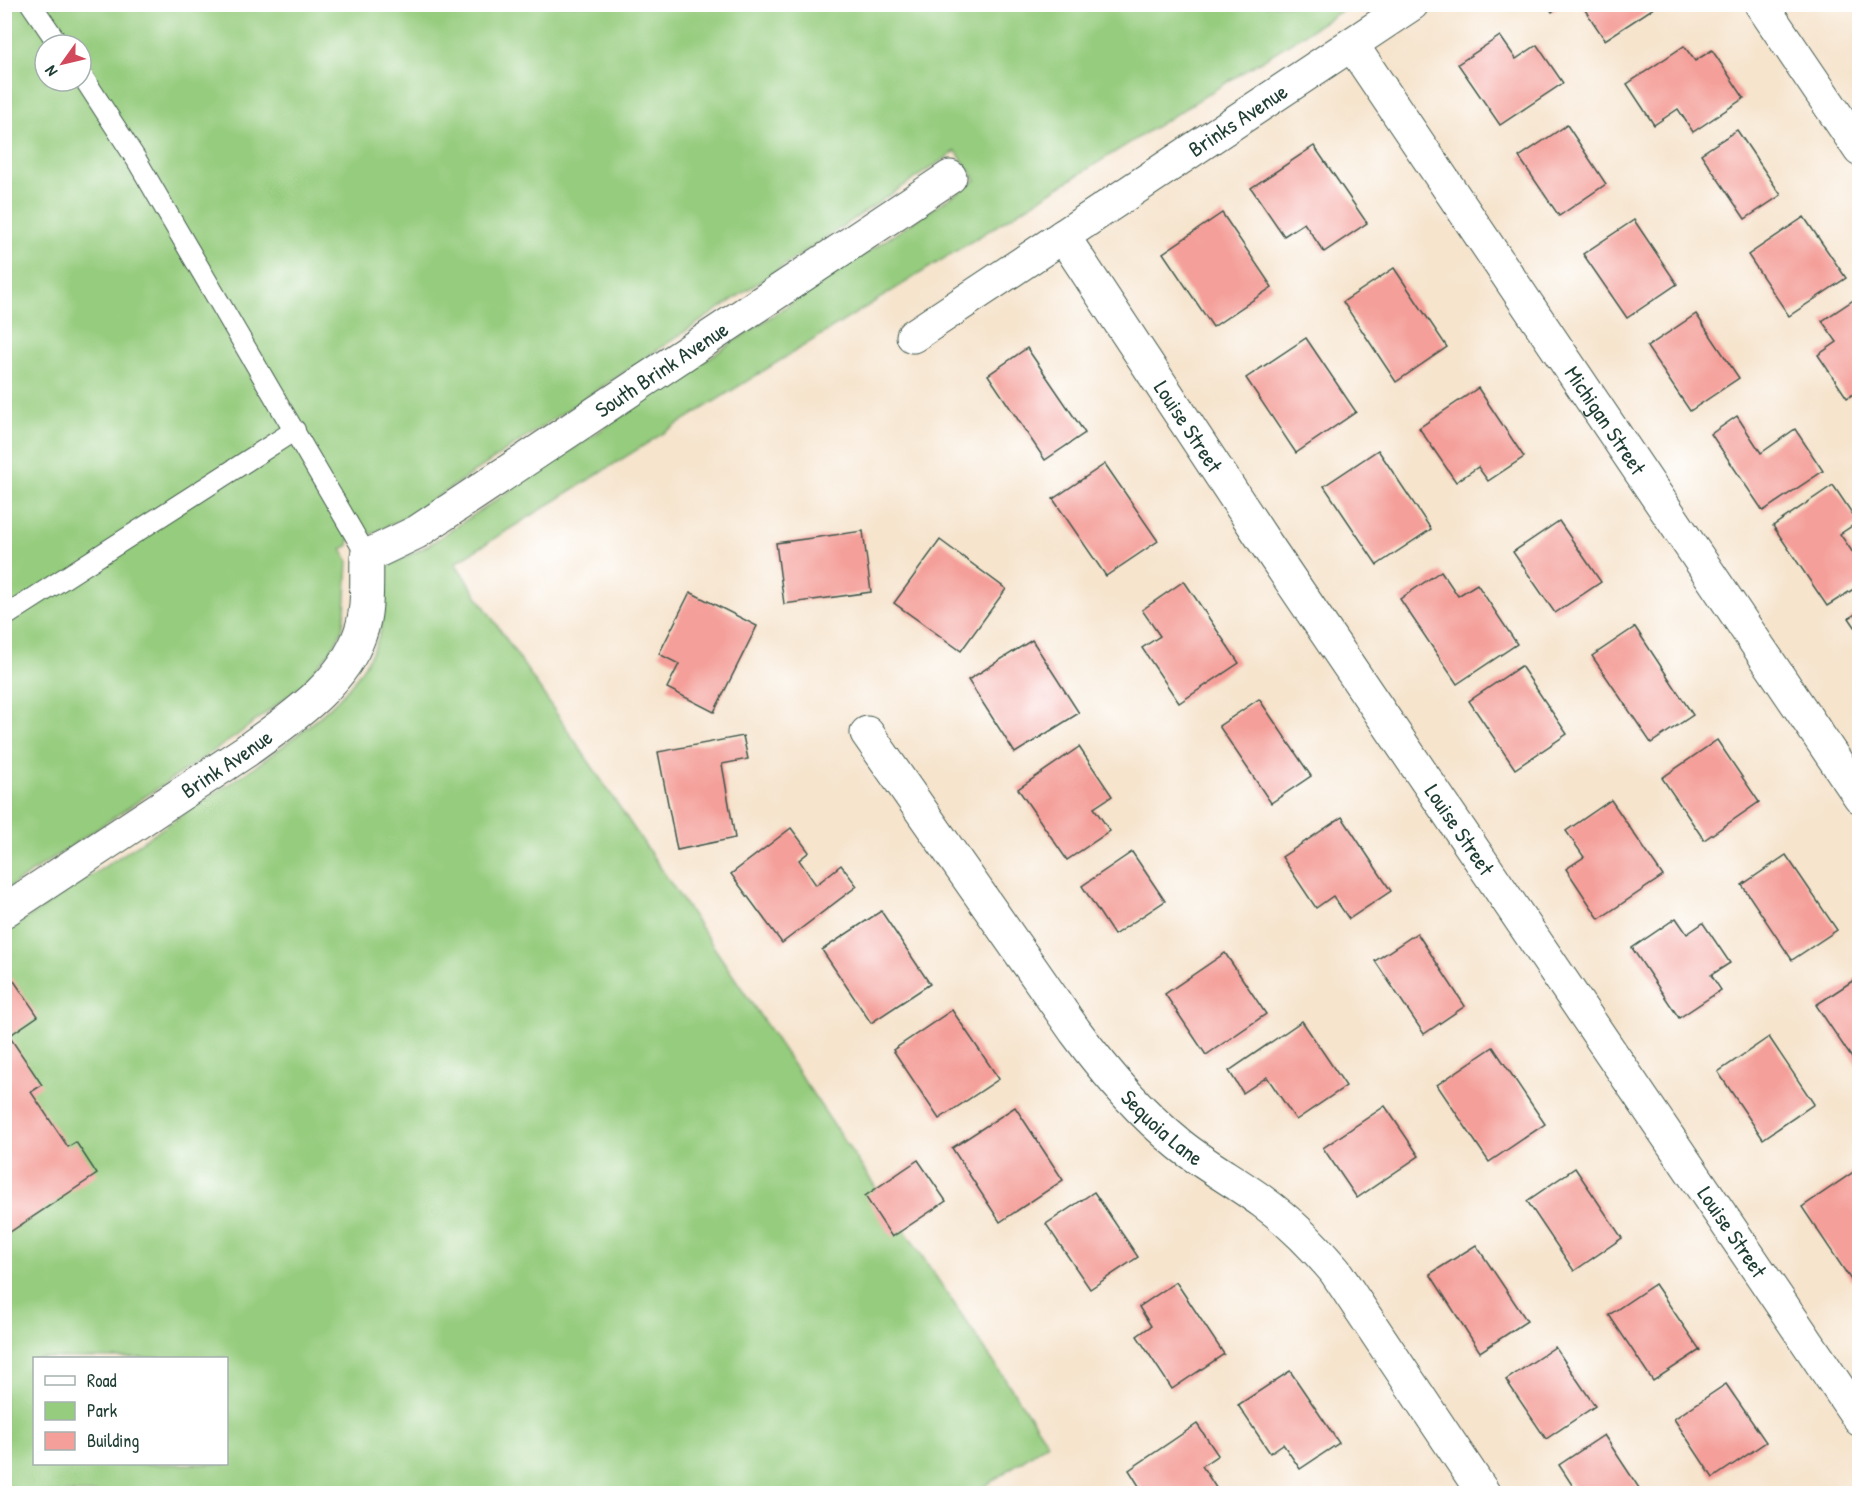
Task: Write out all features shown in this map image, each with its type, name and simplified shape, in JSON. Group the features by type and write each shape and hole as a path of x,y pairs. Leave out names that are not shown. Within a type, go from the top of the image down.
{"street":[{"name":"Brinks Avenue","path":"1063,236 1412,4"},
{"path":"1761,4 1860,150"},
{"name":"Michigan Street","path":"1352,45 1860,797"},
{"name":"South Brink Avenue","path":"367,556 417,532 950,177"},
{"path":"913,336 1063,236"},
{"name":"Louise Street","path":"1063,236 1264,541 1860,1420"},
{"name":"Brink Avenue","path":"4,912 246,751 316,697 350,656 360,634 365,613 367,556"},
{"name":"Sequoia Lane","path":"867,733 1111,1079 1144,1114 1181,1146 1262,1200 1312,1243 1335,1271 1484,1494"}],"lane":[{"path":"31,4 51,33"},
{"path":"93,93 136,159 367,556"},
{"path":"4,617 295,430"}],"green space":[{"path":"5,5 1351,5 455,563 1048,1443 975,1493 4,1493 5,933 256,766 309,726 341,696 367,661 377,641 384,614 386,567 427,546 976,180 956,151 408,516 364,538 349,539 348,546 342,549 348,561 342,630 333,648 303,684 236,736 5,890"}],"building":[{"path":"1547,4 1563,4 1552,12"},
{"path":"1581,4 1660,4 1605,40"},
{"path":"1500,36 1516,59 1537,45 1563,83 1500,125 1458,64"},
{"path":"1684,46 1695,61 1712,50 1744,98 1693,132 1678,109 1654,125 1627,84"},
{"path":"1567,125 1606,184 1559,216 1519,157"},
{"path":"1737,130 1781,195 1745,219 1701,154"},
{"path":"1314,146 1367,223 1324,252 1304,223 1284,236 1251,188"},
{"path":"1222,213 1272,287 1213,327 1163,253"},
{"path":"1804,217 1846,278 1789,316 1748,255"},
{"path":"1634,220 1677,284 1627,318 1583,254"},
{"path":"1394,268 1447,347 1396,382 1343,302"},
{"path":"1855,299 1860,306 1860,390 1847,398 1818,355 1837,342 1822,321"},
{"path":"1696,314 1739,378 1690,411 1647,347"},
{"path":"1306,338 1356,412 1296,453 1246,378"},
{"path":"1027,348 1085,433 1045,460 988,375"},
{"path":"1478,388 1524,457 1488,481 1478,467 1456,482 1419,428"},
{"path":"1737,416 1761,453 1795,429 1823,471 1763,511 1711,434"},
{"path":"1378,450 1431,529 1377,565 1324,486"},
{"path":"1105,464 1158,541 1106,576 1053,499"},
{"path":"1833,485 1858,522 1840,534 1860,563 1860,585 1827,606 1773,526"},
{"path":"1559,521 1601,582 1555,613 1513,552"},
{"path":"863,531 871,592 784,604 776,543"},
{"path":"940,540 1006,589 961,651 894,603"},
{"path":"1441,571 1458,596 1477,584 1517,644 1457,684 1400,599"},
{"path":"1184,581 1239,663 1179,703 1142,648 1160,636 1142,610"},
{"path":"690,592 757,626 714,712 667,688 679,664 659,654"},
{"path":"1860,611 1860,634 1849,618"},
{"path":"1635,627 1693,715 1651,743 1592,656"},
{"path":"1032,640 1079,713 1015,753 968,680"},
{"path":"1521,666 1567,734 1515,769 1469,701"},
{"path":"1259,699 1311,776 1271,803 1219,726"},
{"path":"743,736 748,759 722,764 735,838 677,850 658,752"},
{"path":"1717,740 1759,802 1704,840 1662,778"},
{"path":"1079,747 1112,796 1094,808 1110,831 1067,860 1018,789"},
{"path":"1611,800 1663,876 1599,919 1566,869 1584,857 1566,831"},
{"path":"1342,817 1391,891 1349,919 1333,896 1316,908 1282,857"},
{"path":"791,828 809,852 799,860 816,885 841,865 857,886 782,943 731,874"},
{"path":"1132,852 1165,901 1114,935 1082,886"},
{"path":"1786,855 1837,930 1792,960 1742,885"},
{"path":"881,911 930,984 871,1023 822,950"},
{"path":"1676,918 1687,934 1703,923 1730,963 1711,975 1721,990 1679,1018 1632,948"},
{"path":"1417,933 1465,1006 1424,1034 1375,961"},
{"path":"1225,953 1266,1014 1206,1055 1165,994"},
{"path":"1860,976 1860,1070 1816,1005"},
{"path":"12,978 38,1016 9,1036 42,1085 31,1092 68,1147 76,1142 97,1174 4,1236 4,983"},
{"path":"952,1010 999,1079 939,1119 893,1050"},
{"path":"1302,1021 1346,1086 1296,1120 1267,1077 1243,1093 1229,1071"},
{"path":"1769,1037 1814,1104 1763,1139 1718,1072"},
{"path":"1493,1047 1545,1124 1489,1162 1437,1085"},
{"path":"1385,1106 1419,1156 1357,1198 1323,1148"},
{"path":"1015,1107 1063,1180 1000,1222 952,1148"},
{"path":"918,1160 946,1201 892,1237 865,1196"},
{"path":"1575,1168 1622,1238 1574,1271 1527,1201"},
{"path":"1858,1169 1860,1274 1851,1280 1802,1207"},
{"path":"1094,1192 1138,1257 1090,1289 1046,1224"},
{"path":"1476,1245 1527,1321 1480,1352 1430,1274"},
{"path":"1176,1282 1224,1354 1172,1389 1137,1336 1151,1326 1139,1307"},
{"path":"1655,1284 1700,1350 1653,1381 1609,1315"},
{"path":"1555,1347 1595,1406 1546,1439 1506,1380"},
{"path":"1290,1371 1339,1443 1300,1469 1283,1444 1270,1453 1238,1405"},
{"path":"1726,1384 1766,1442 1713,1478 1674,1419"},
{"path":"1197,1424 1218,1455 1202,1466 1220,1494 1144,1494 1129,1470"},
{"path":"1604,1435 1643,1494 1578,1494 1559,1465"}]}
